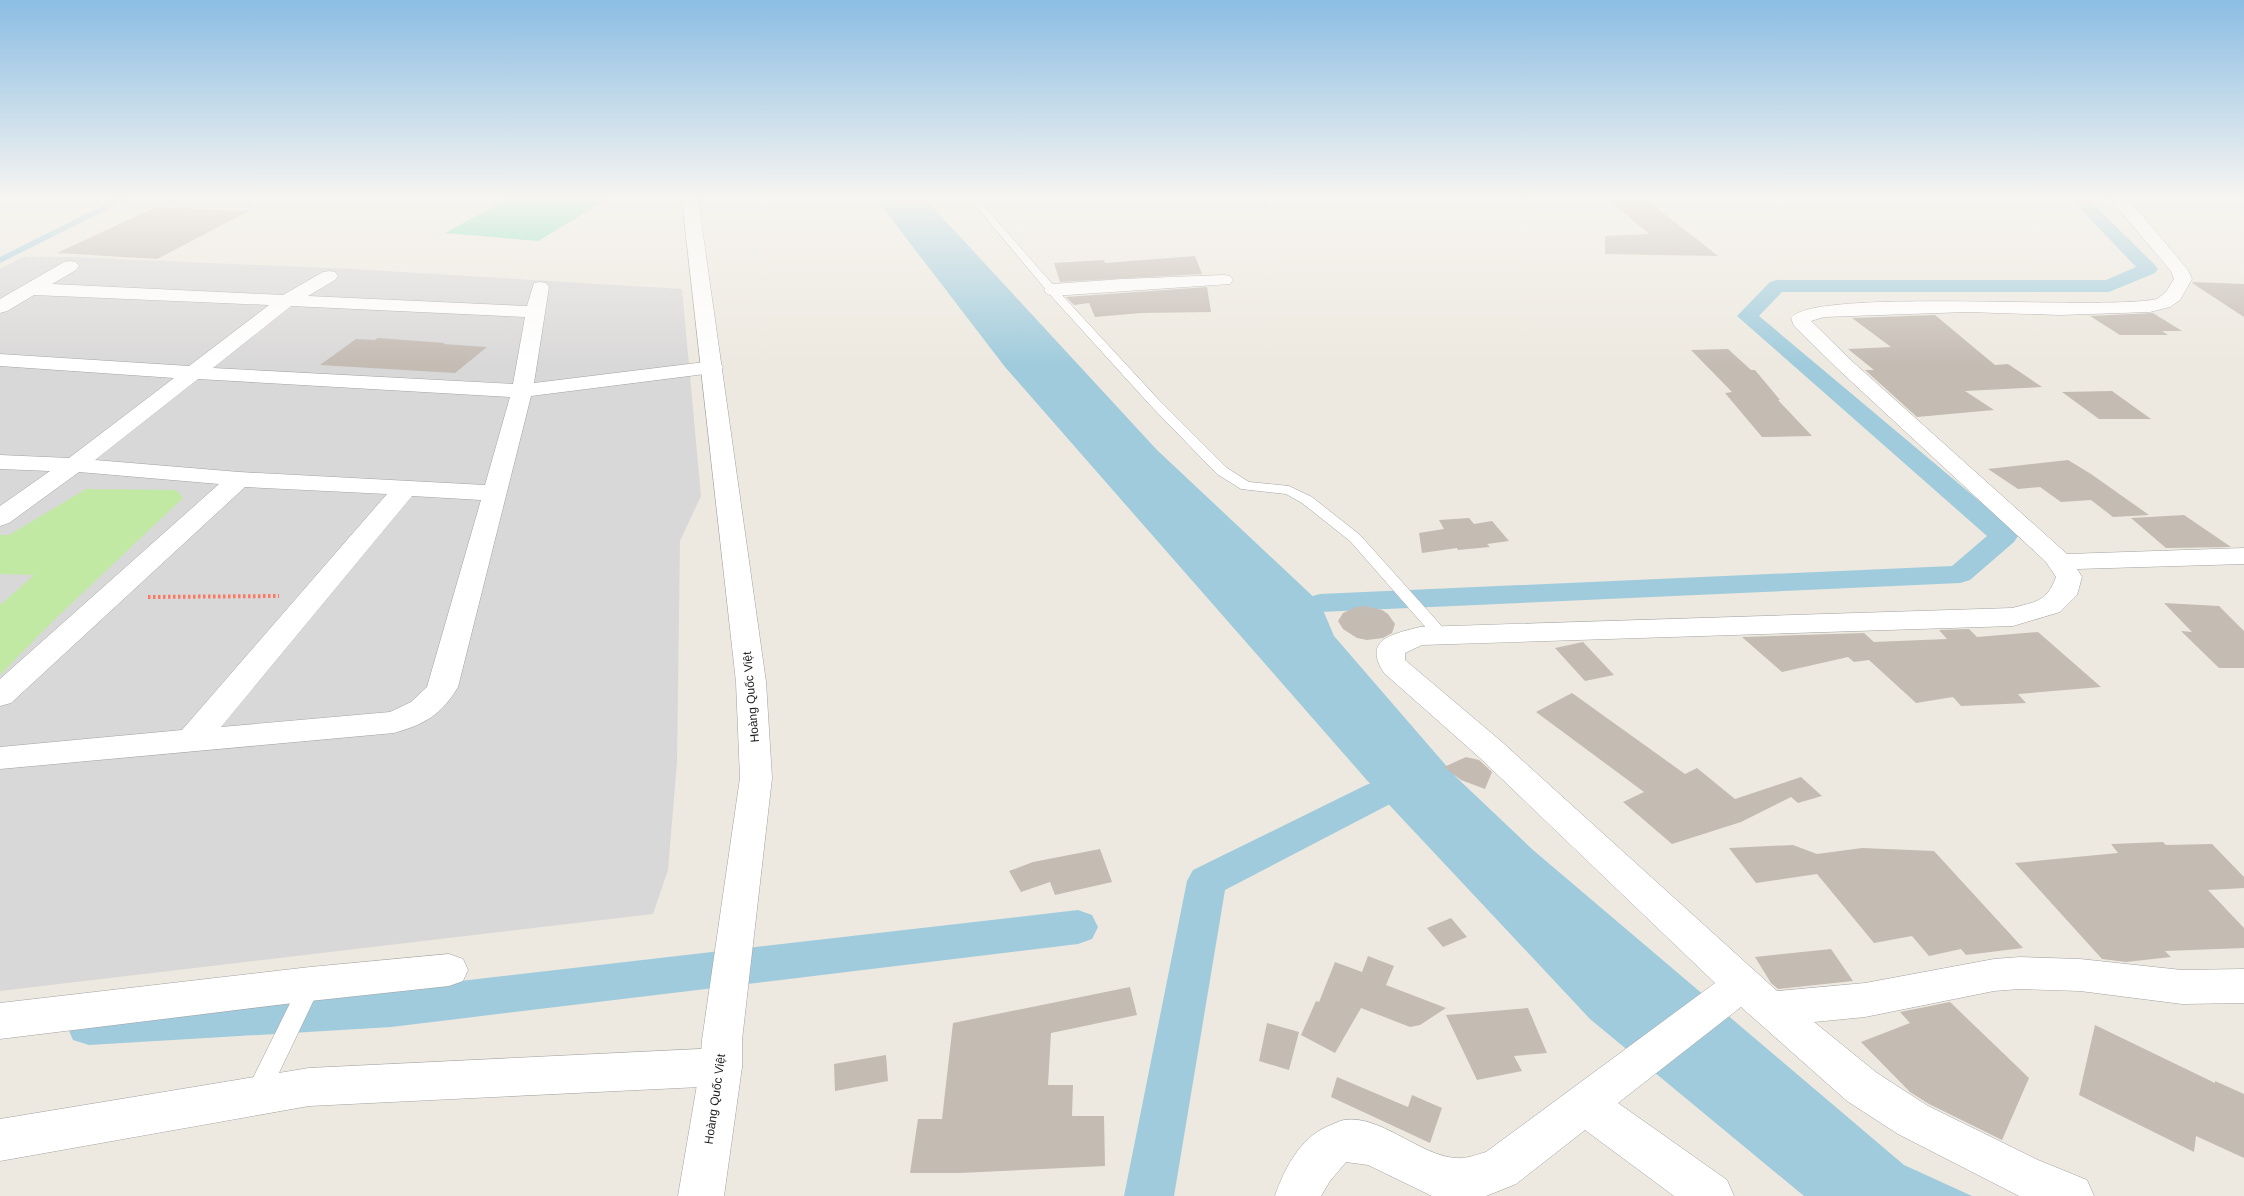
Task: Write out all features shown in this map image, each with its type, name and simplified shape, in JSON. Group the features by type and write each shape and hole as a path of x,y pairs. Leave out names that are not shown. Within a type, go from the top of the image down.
{"street":[{"name":"Hoàng Quốc Việt","path":"698,255 751,682 756,778 722,1054 701,1196"},
{"path":"2071,1196 2022,1176 1913,1120 1862,1087 1745,997 1491,750 1394,666 1390,659 1390,649 1404,641 1420,636 2013,616 2050,606 2063,595 2068,576 2060,562 1847,367 1801,322 1801,318 1822,311 1967,306 2085,309 2150,306 2163,303 2173,296 2183,279 2166,255"},
{"path":"0,307 70,266"},
{"path":"0,518 74,465 288,300 329,276"},
{"path":"1053,290 1122,284 1224,280"},
{"path":"0,758 394,722 416,713 435,701 444,687 522,391 540,287"},
{"path":"33,288 536,312"},
{"path":"0,360 194,374 522,391 713,367"},
{"path":"0,462 74,465 240,479 494,493"},
{"path":"0,696 240,479"},
{"path":"192,740 406,488"},
{"path":"2060,562 2244,556"},
{"path":"0,1021 306,992 450,970"},
{"path":"1298,1196 1320,1156 1334,1144 1350,1139 1364,1142 1433,1174 1454,1180 1479,1178 1500,1169 1593,1097 1745,997 1865,1000 1994,976 2020,973 2080,975 2182,986 2244,986"},
{"path":"0,1140 259,1090 722,1054"},
{"path":"1593,1097 1710,1196"}],"lane":[{"path":"1023,255 1154,402 1222,471 1246,486 1289,490 1307,500 1355,538 1441,635"},
{"path":"259,1090 306,992"}],"path":[{"path":"140,597 280,596"}],"shaded area":[{"path":"23,257 70,257 352,269 682,289 701,496 680,541 677,763 668,870 653,914 0,991 0,269"}],"green space":[{"path":"86,489 176,490 183,498 53,621 0,675 0,605 34,575 0,574 0,535 9,535"}],"water":[{"path":"919,255 977,255 1157,450 1320,603 1334,636 1456,777 1533,850 1904,1165 1972,1196 1804,1196 1590,1019 1379,794 1005,367"}],"building":[{"path":"87,255 165,255 157,259"},
{"path":"1651,255 1716,255 1718,256"},
{"path":"1195,256 1202,274 1060,282 1054,263 1104,260 1105,263"},
{"path":"2192,283 2244,284 2244,317"},
{"path":"1207,287 1211,312 1141,313 1095,317 1089,303 1074,305 1066,297"},
{"path":"2153,313 2182,331 2162,331 2168,335 2120,335 2090,316"},
{"path":"1935,315 1995,365 2008,364 2042,387 1965,391 1994,410 1917,417 1865,370 1874,370 1848,349 1891,347 1852,318"},
{"path":"378,338 487,347 455,373 320,365 356,339 375,340"},
{"path":"1728,349 1751,370 1755,370 1780,400 1778,400 1812,436 1762,437 1725,393 1732,392 1691,350"},
{"path":"2112,391 2151,419 2099,419 2062,392"},
{"path":"2068,460 2149,515 2113,517 2091,500 2061,502 2040,487 2018,489 1988,469"},
{"path":"2184,515 2231,547 2166,548 2131,518"},
{"path":"1469,518 1474,524 1492,521 1509,541 1487,544 1490,547 1458,550 1457,548 1422,553 1419,533 1444,529 1439,520"},
{"path":"2164,603 2219,606 2244,631 2244,668 2219,668 2181,631 2192,632"},
{"path":"1365,606 1382,610 1388,614 1395,624 1392,633 1383,638 1367,640 1357,638 1343,629 1338,621 1343,613 1356,607"},
{"path":"1969,629 1977,637 2038,632 2101,687 2018,694 2026,703 1961,706 1953,697 1916,703 1869,660 1854,662 1848,657 1782,672 1742,637 1864,633 1874,642 1947,639 1939,630"},
{"path":"1583,642 1614,675 1585,681 1555,648"},
{"path":"1572,693 1685,774 1697,768 1735,799 1801,777 1822,796 1798,803 1791,797 1741,822 1672,844 1623,802 1644,792 1536,712"},
{"path":"1466,757 1479,760 1492,772 1485,789 1461,780 1444,767"},
{"path":"2163,842 2166,845 2212,844 2244,877 2244,888 2208,890 2244,928 2244,948 2165,951 2171,957 2126,962 2102,959 2015,863 2118,853 2111,844"},
{"path":"1793,845 1817,854 1862,848 1934,851 2023,948 1966,955 1961,949 1929,956 1912,936 1874,943 1817,874 1756,883 1729,848"},
{"path":"1100,849 1112,882 1055,895 1050,882 1021,892 1009,871 1033,862"},
{"path":"1451,918 1467,937 1443,947 1427,928"},
{"path":"1831,949 1853,981 1778,989 1771,983 1755,957"},
{"path":"1368,956 1394,966 1386,985 1446,1008 1420,1025 1410,1027 1361,1008 1335,1053 1301,1035 1316,1001 1319,1002 1335,962 1362,972"},
{"path":"1130,987 1137,1015 1051,1033 1048,1085 1073,1085 1072,1116 1104,1116 1105,1166 960,1173 910,1173 918,1119 942,1119 953,1023"},
{"path":"1950,1002 2029,1078 2002,1140 1929,1104 1910,1092 1861,1042 1910,1023 1900,1012"},
{"path":"1528,1008 1547,1053 1514,1056 1522,1071 1477,1080 1446,1015"},
{"path":"1267,1023 1299,1032 1289,1070 1259,1061"},
{"path":"2095,1025 2215,1083 2215,1081 2244,1094 2244,1158 2196,1136 2194,1152 2079,1095"},
{"path":"886,1055 888,1081 835,1091 834,1064"},
{"path":"1337,1077 1408,1107 1412,1095 1442,1108 1430,1143 1331,1097"}],"waterway":[{"path":"0,260 10,255"},
{"path":"1320,603 1960,574 2004,536 1747,316 1777,286 2109,286 2148,269 2134,255"},
{"path":"1149,1196 1207,881 1379,794"},
{"path":"89,1026 391,1008 1078,927"}]}
